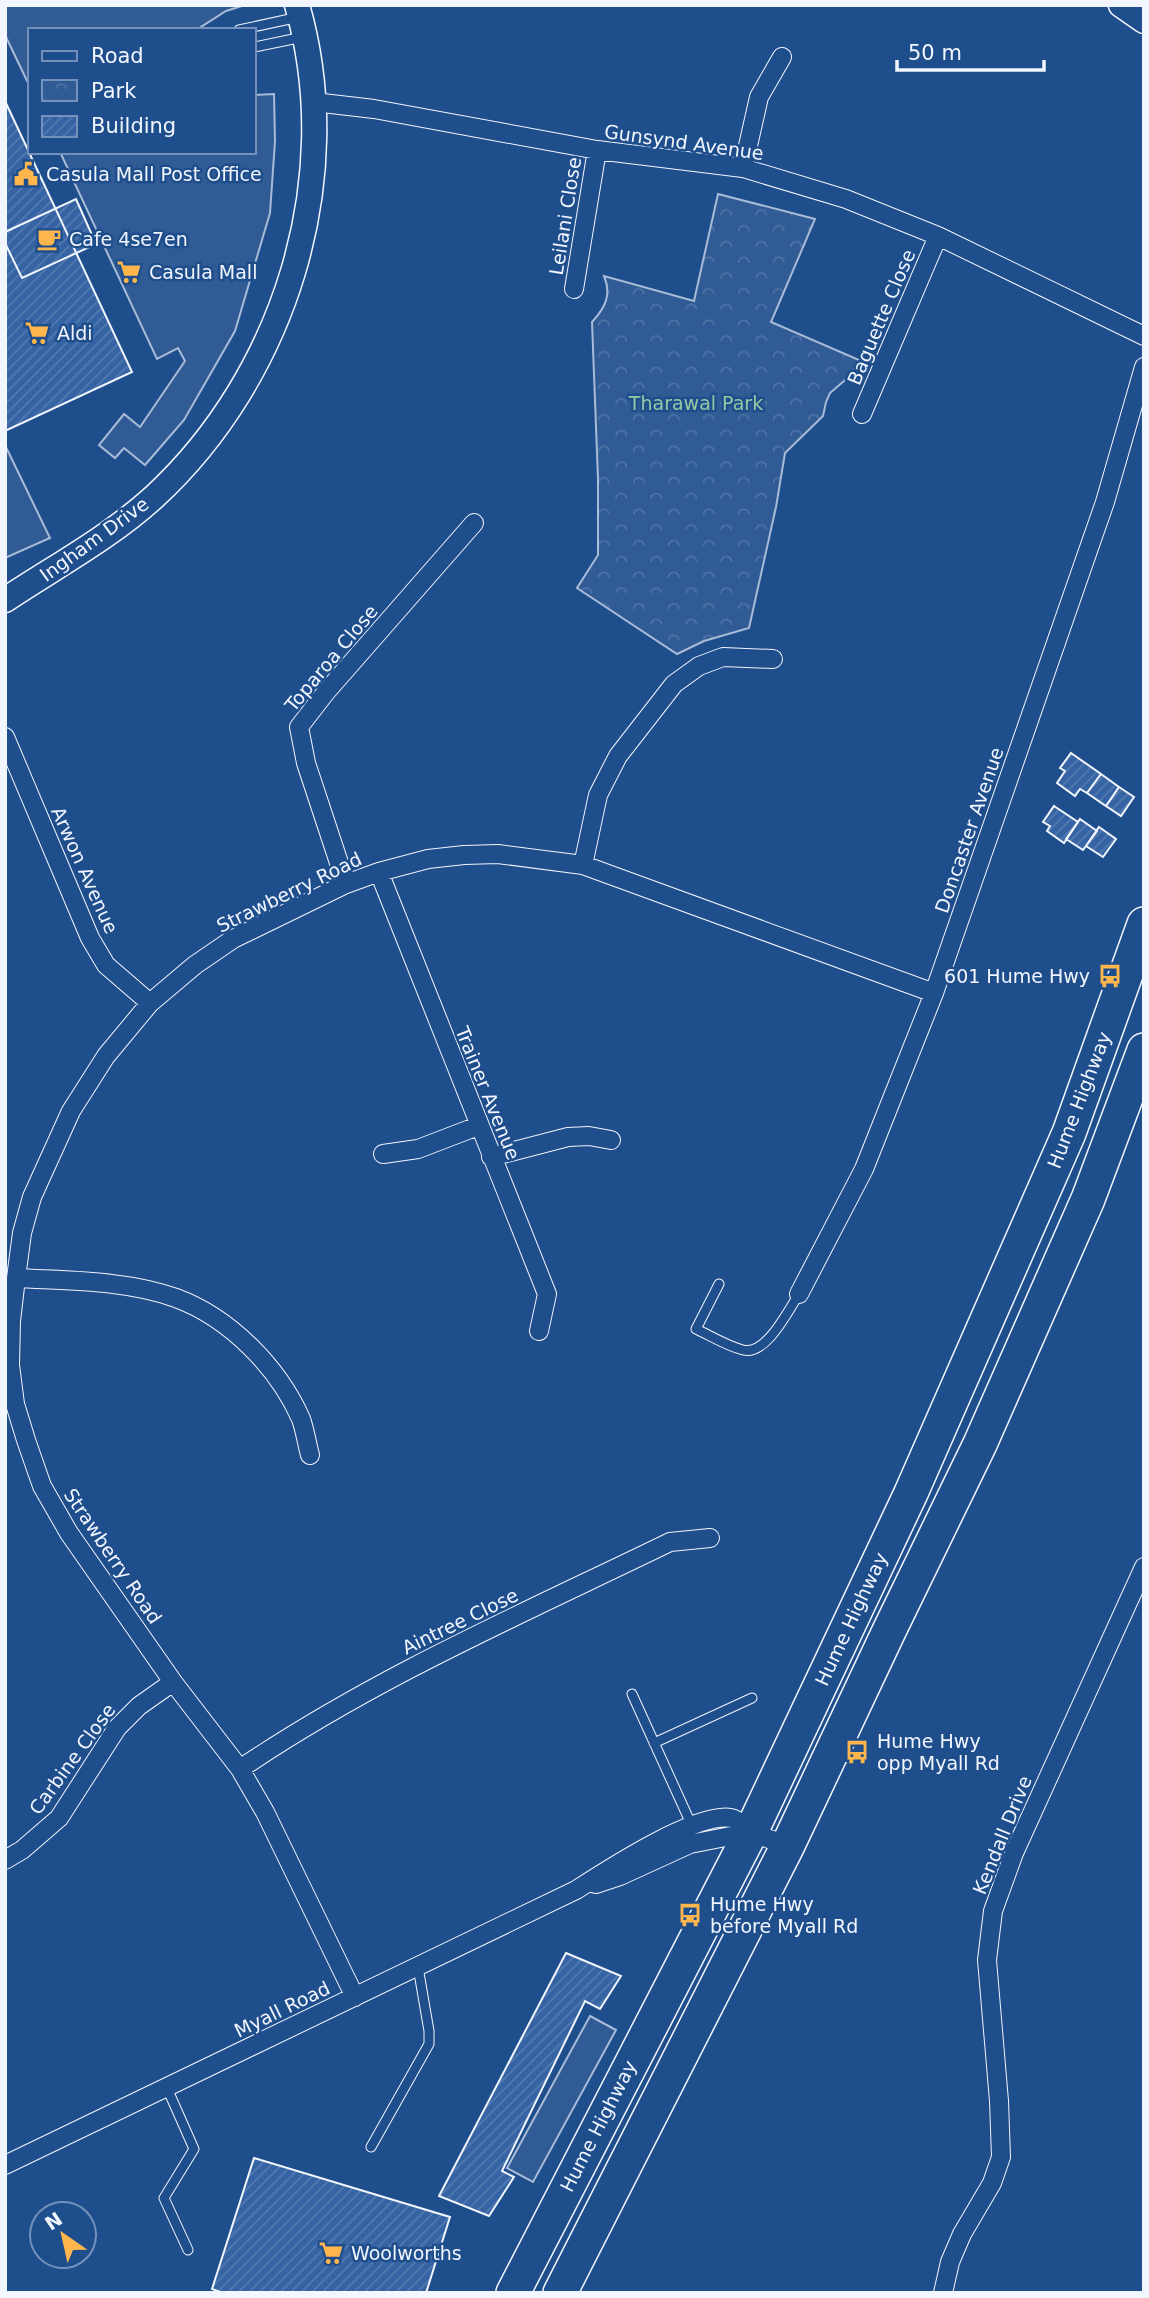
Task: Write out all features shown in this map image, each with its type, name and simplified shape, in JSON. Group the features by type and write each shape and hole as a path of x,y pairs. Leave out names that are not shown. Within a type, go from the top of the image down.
{"highway":[{"name":"Hume Highway","path":"513,2293 751,1832 911,1493 1069,1133 1144,924"},
{"name":"Hume Highway","path":"560,2293 788,1845 981,1444 1088,1199 1144,1050"}],"street":[{"path":"1121,5 1144,21"},
{"name":"Ingham Drive","path":"5,600 94,544 155,495 182,468 212,432 268,337 284,301 297,260 310,198 314,102 300,20"},
{"path":"743,168 759,97 782,57"},
{"name":"Gunsynd Avenue","path":"314,102 374,109 597,150 743,168 846,199 938,236 1144,335"},
{"name":"Leilani Close","path":"574,289 597,150"},
{"name":"Baguette Close","path":"862,414 938,236"},
{"name":"Doncaster Avenue","path":"799,1294 864,1169 934,993 1105,502 1144,367"},
{"name":"Toparoa Close","path":"346,884 306,763 299,727 326,692 474,523"},
{"path":"583,865 598,795 618,756 674,684 699,666 723,657 773,659"},
{"name":"Arwon Avenue","path":"5,737 90,938 106,965 150,1003"},
{"name":"Strawberry Road","path":"355,1997 265,1812 240,1769 173,1682 69,1533 42,1486 15,1404 10,1365 22,1233 32,1197 71,1111 106,1056 150,1003 195,965 233,939 346,884 428,859 464,855 532,857 583,865 934,993"},
{"name":"Trainer Avenue","path":"379,872 547,1294 539,1331"},
{"path":"383,1154 418,1149 478,1126"},
{"path":"491,1157 568,1137 589,1136 611,1140"},
{"path":"16,1278 113,1284 177,1298 206,1313 243,1340 273,1373 302,1421 310,1455"},
{"name":"Aintree Close","path":"240,1769 295,1731 396,1675 670,1542 710,1538"},
{"name":"Kendall Drive","path":"943,2293 950,2262 992,2183 1000,2157 1000,2112 987,1960 993,1910 1014,1853 1144,1567"},
{"name":"Carbine Close","path":"5,1860 22,1850 59,1818 117,1728 139,1706 173,1682"},
{"name":"Myall Road","path":"5,2165 576,1890 616,1863 692,1826 719,1817 738,1819 751,1832 788,1845"},
{"name":"Myall Road","path":"576,1890 620,1876 690,1844 751,1832"}],"lane":[{"path":"251,28 300,20"},
{"path":"256,46 300,20"},
{"path":"719,1284 696,1329 742,1350 750,1351 765,1344 799,1294"},
{"path":"632,1694 692,1826"},
{"path":"654,1743 752,1698"},
{"path":"371,2147 429,2044 418,1967"},
{"path":"167,2088 194,2149 164,2198 188,2250"}],"green space":[{"name":"Tharawal Park","path":"718,194 815,219 771,322 859,360 852,374 830,393 823,416 785,453 749,628 704,641 677,654 577,588 598,555 592,322 606,301 604,276 694,301"}],"shaded area":[{"path":"5,5 245,5 226,11 201,28 28,28 28,83 5,35"},
{"path":"274,94 275,141 270,213 235,331 184,420 145,465 124,448 115,458 99,445 124,414 140,427 185,361 178,348 157,359 61,154 256,154 256,95"},
{"path":"5,445 50,538 5,558"},
{"path":"590,2016 616,2030 533,2182 507,2168"}],"building":[{"name":"Casula Mall","path":"5,101 132,372 5,431"},
{"path":"76,199 96,244 22,278 5,243 5,232"},
{"path":"1071,753 1101,774 1087,793 1080,789 1075,796 1057,783 1065,771 1060,768"},
{"path":"1101,774 1119,787 1106,806 1087,793"},
{"path":"1119,787 1134,797 1121,816 1106,806"},
{"path":"1054,806 1078,822 1064,843 1047,831 1050,826 1043,822"},
{"path":"1080,819 1097,831 1083,850 1066,839"},
{"path":"1099,827 1116,839 1103,857 1086,846"},
{"path":"566,1953 621,1976 600,2009 585,2001 502,2171 514,2177 489,2216 439,2196"},
{"name":"Woolworths","path":"254,2158 450,2217 426,2293 223,2293 212,2289"}],"place":[{"name":"Casula Mall Post Office","path":"26,174"},
{"name":"Cafe 4se7en","path":"49,239"},
{"name":"Casula Mall","path":"129,272"},
{"name":"Aldi","path":"37,333"},
{"name":"601 Hume Hwy","path":"1110,976"},
{"name":"Hume Hwy opp Myall Rd","path":"857,1752"},
{"name":"Hume Hwy before Myall Rd","path":"690,1915"},
{"name":"Woolworths","path":"331,2253"}]}
